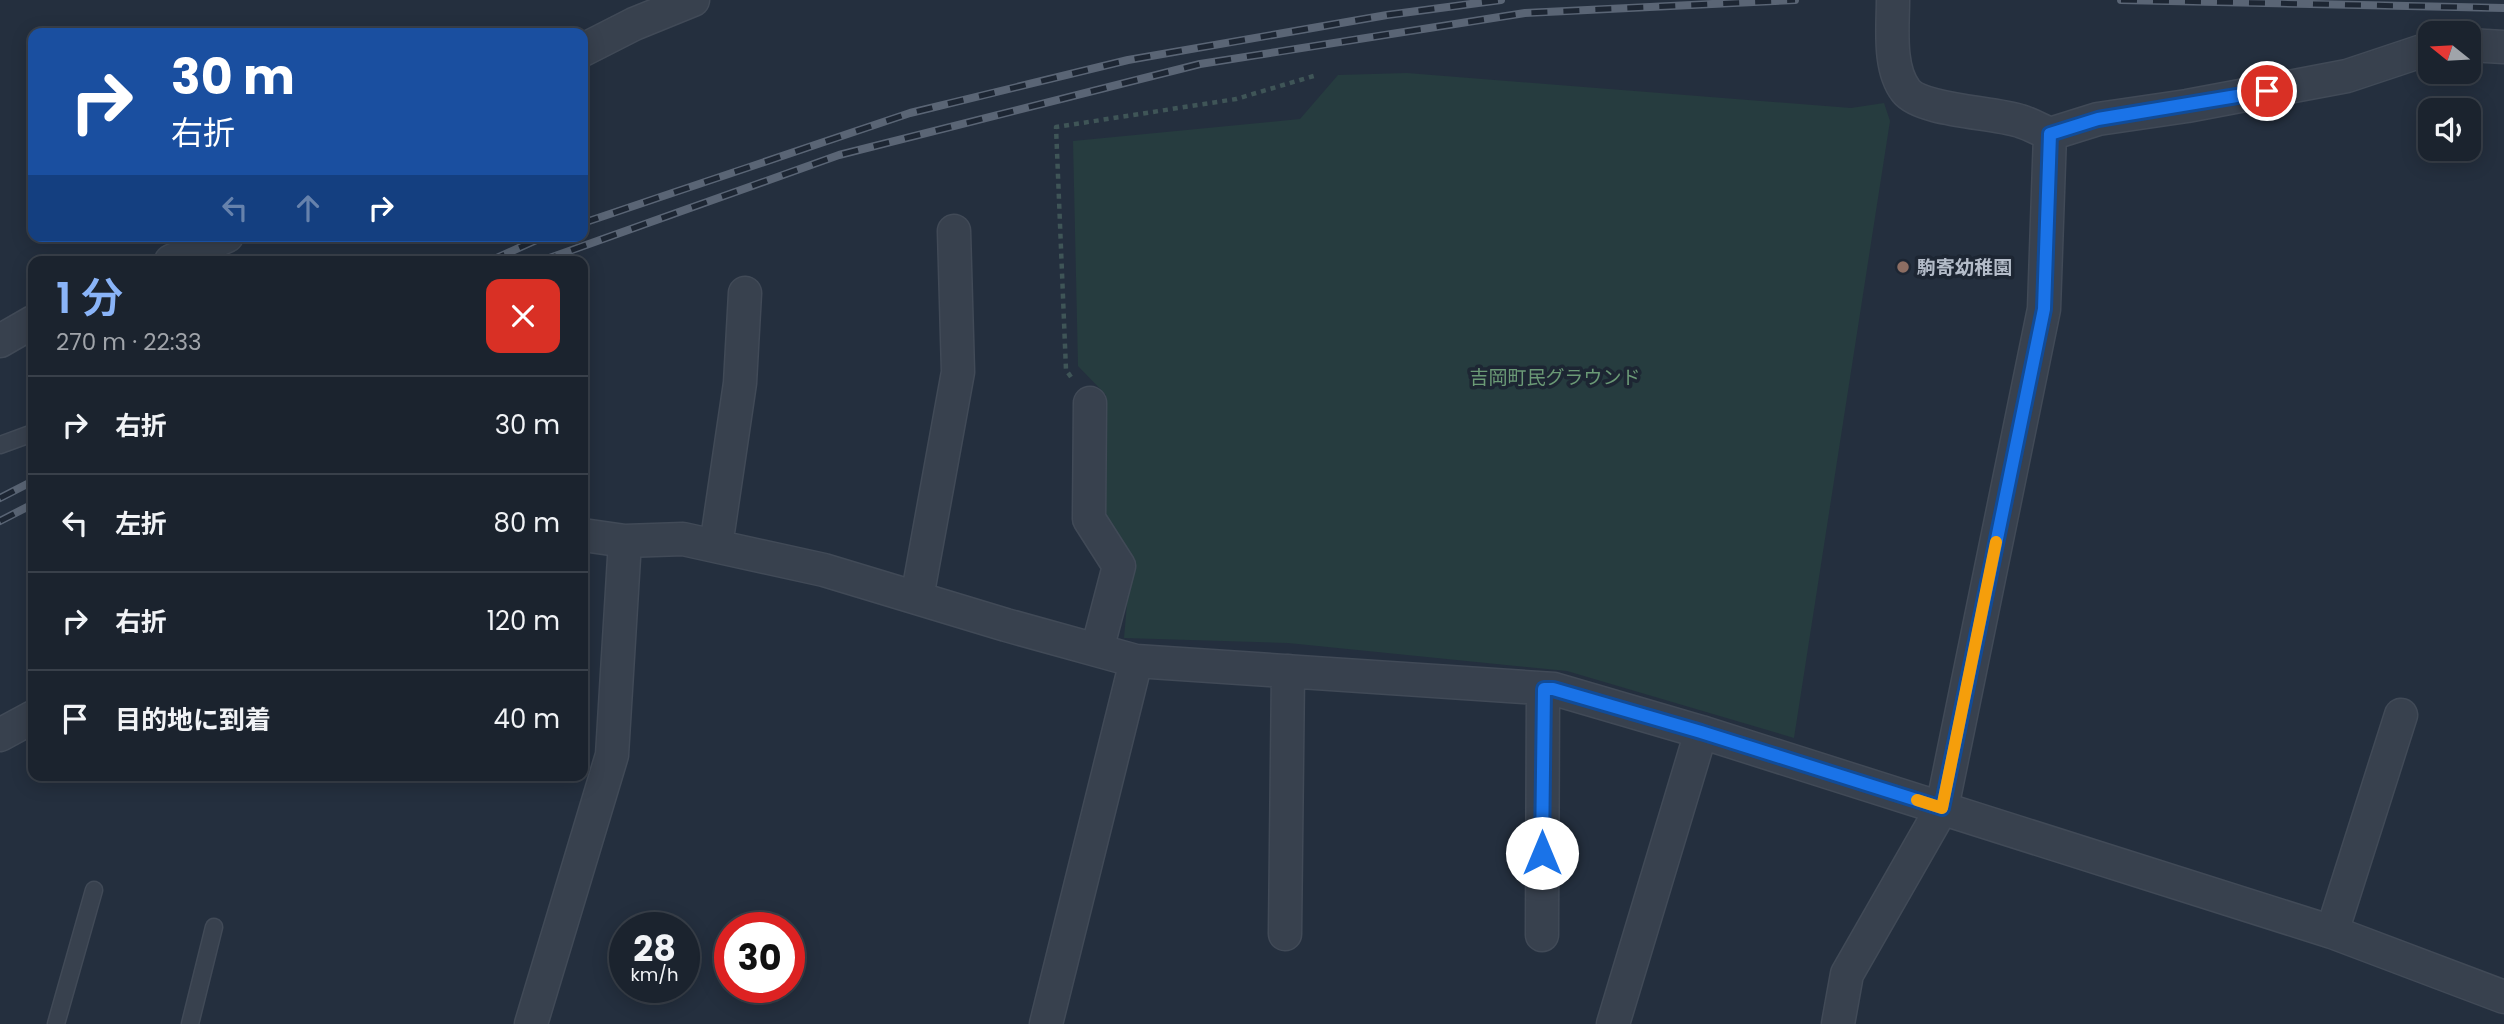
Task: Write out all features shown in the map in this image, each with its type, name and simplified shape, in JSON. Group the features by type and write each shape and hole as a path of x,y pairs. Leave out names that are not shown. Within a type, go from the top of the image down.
{"street":[{"path":"588,46 636,12 693,0"},
{"path":"1892,0 1893,48 1897,74 1906,91 1920,102 2020,121 2050,134 2098,119 2187,106 2347,76 2418,52"},
{"path":"2482,46 2504,47"},
{"path":"1838,1024 1847,974 1942,808 2044,309 2050,134"},
{"path":"917,598 958,372 954,231"},
{"path":"182,256 214,242"},
{"path":"716,546 740,383 745,293"},
{"path":"0,341 28,325"},
{"path":"1090,403 1088,519 1119,566 1097,650"},
{"path":"588,536 625,541 683,539 824,570 1136,661 1553,689 1701,732 2332,932 2504,998"},
{"path":"531,1024 612,755 625,541"},
{"path":"1046,1024 1136,661"},
{"path":"1285,934 1288,671"},
{"path":"1542,935 1544,689"},
{"path":"2332,932 2401,715"},
{"path":"0,735 28,720"},
{"path":"1613,1024 1701,732"}],"lane":[{"path":"0,445 28,435"},
{"path":"56,1024 94,890"},
{"path":"190,1024 214,927"}],"path":[{"path":"1090,403 1066,370 1056,127 1236,99 1317,75"}],"green space":[{"name":"吉岡町民グラウンド","path":"1407,73 1851,108 1884,103 1890,121 1794,738 1567,671 1288,643 1124,638 1131,558 1101,514 1106,395 1078,366 1073,141 1300,119 1338,75"}],"railway":[{"path":"588,221 910,113 1128,60 1387,15 1501,0"},
{"path":"555,256 839,155 1200,64 1525,13 1795,0"},
{"path":"2121,0 2504,8"},
{"path":"501,256 532,242"},
{"path":"0,498 28,484"},
{"path":"0,521 28,507"}],"slow traffic":[{"path":"1917,800 1942,808 1996,542"}],"place":[{"name":"駒寄幼稚園","path":"1903,267"}],"route":[{"path":"1542,853 1544,689 1553,689 1701,732 1942,808 2044,309 2050,134 2098,119 2267,91"}]}
